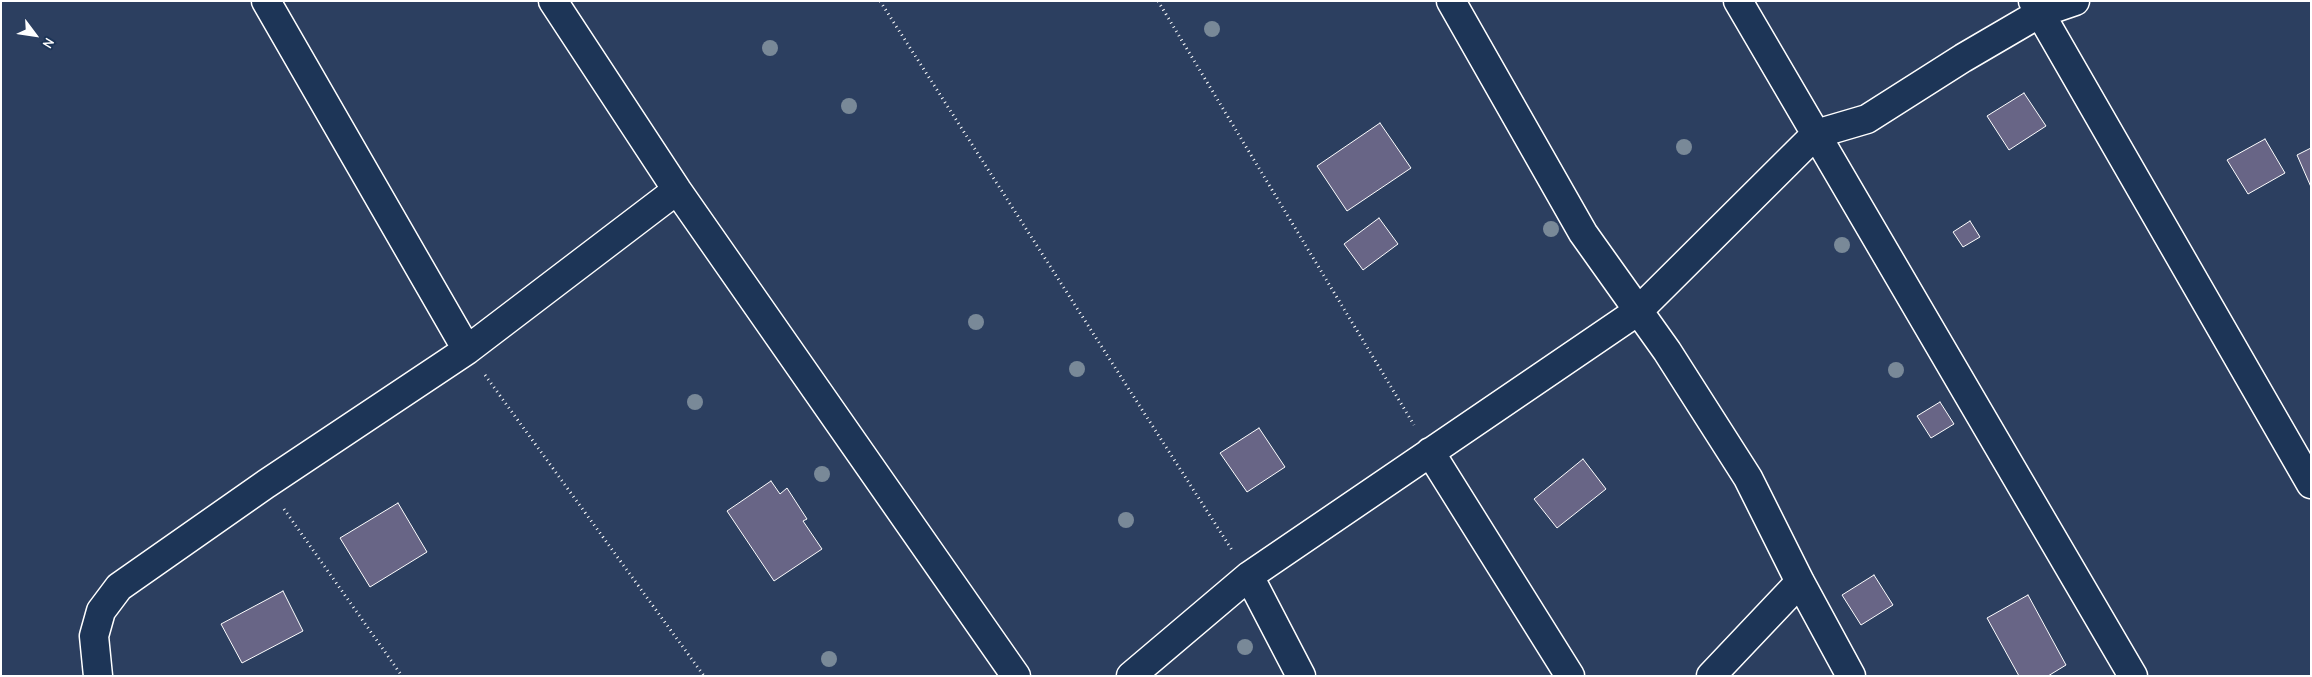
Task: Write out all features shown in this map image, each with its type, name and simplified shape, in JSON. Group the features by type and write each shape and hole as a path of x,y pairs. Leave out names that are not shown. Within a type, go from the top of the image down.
{"street":[{"path":"266,1 467,350"},
{"path":"553,1 677,190 1016,676"},
{"path":"1451,1 1583,232 1638,310 1748,478 1800,582 1851,676"},
{"path":"1738,1 2133,676"},
{"path":"1131,676 1249,576 1638,310 1816,134 1867,119 1963,58 2036,7 2075,1"},
{"path":"2036,7 2311,484"},
{"path":"98,676 94,636 102,611 119,587 266,484 467,350 677,190"},
{"path":"1430,452 1570,676"},
{"path":"1249,576 1301,676"},
{"path":"1711,676 1800,582"}],"path":[{"path":"880,1 1249,576"},
{"path":"1158,1 1430,452"},
{"path":"467,350 704,676"},
{"path":"266,484 402,676"}],"building":[{"path":"2024,93 2046,126 2009,150 1987,116"},
{"path":"1380,123 1411,168 1347,211 1317,166"},
{"path":"2265,139 2285,173 2248,194 2227,160"},
{"path":"2311,148 2311,187 2297,155"},
{"path":"1379,218 1398,244 1363,270 1344,244"},
{"path":"1970,221 1980,237 1963,247 1953,232"},
{"path":"1940,402 1954,424 1931,438 1917,416"},
{"path":"1259,428 1285,467 1247,492 1220,453"},
{"path":"1583,459 1606,489 1557,528 1534,499"},
{"path":"771,481 780,494 787,488 807,519 803,521 822,549 774,581 727,511"},
{"path":"398,503 427,552 370,587 340,538"},
{"path":"1874,575 1893,605 1861,625 1842,595"},
{"path":"283,591 303,631 242,663 221,624"},
{"path":"2028,595 2066,665 2048,676 2019,676 1987,618"}]}
